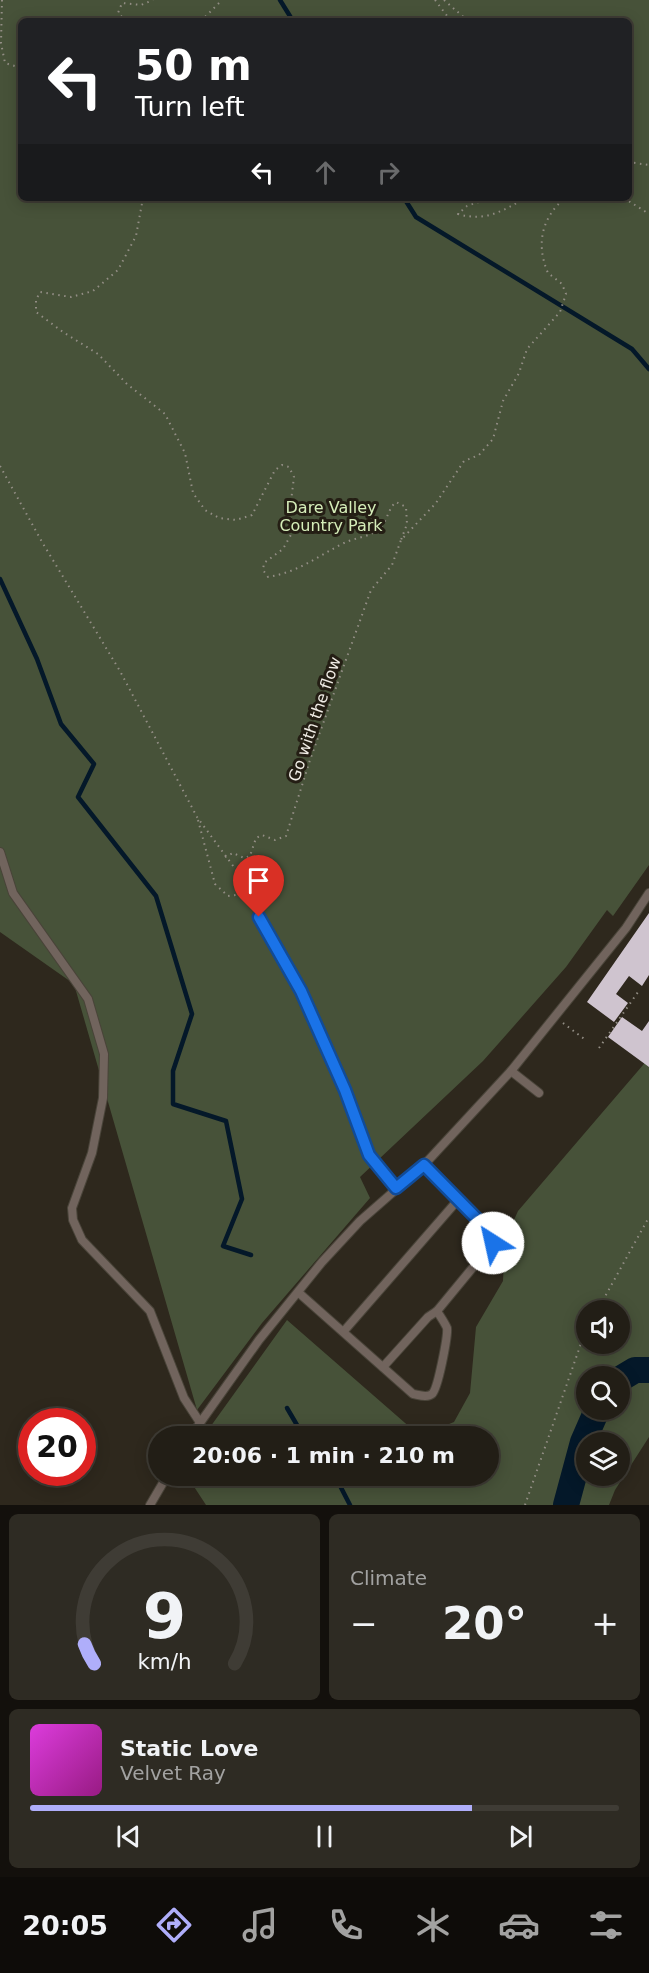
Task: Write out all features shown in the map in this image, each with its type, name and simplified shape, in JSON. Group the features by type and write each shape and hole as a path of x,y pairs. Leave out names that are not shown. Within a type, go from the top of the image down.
{"lane":[{"path":"0,852 13,893 74,975 88,999 104,1054 104,1098 92,1153 72,1208 73,1220 82,1240 150,1311 184,1398 199,1421"},
{"path":"196,1426 259,1340 360,1221 424,1165 511,1071 626,928 649,893"},
{"path":"259,917 301,991 345,1090 369,1155 396,1188"},
{"path":"511,1071 540,1094"},
{"path":"382,1367 428,1317 437,1311 493,1243 493,1235 424,1165"},
{"path":"344,1331 457,1201"},
{"path":"299,1293 413,1394 432,1393 438,1378 447,1329 437,1311"},
{"path":"150,1505 161,1486"}],"path":[{"path":"2,0 1,43 4,63 18,67"},
{"path":"123,18 118,13 122,3 141,5 153,0"},
{"path":"204,18 222,0"},
{"path":"435,0 448,18"},
{"path":"444,0 465,18"},
{"path":"632,163 649,165"},
{"name":"Go with the flow","path":"142,201 136,236 118,270 93,291 71,297 40,292 36,300 36,312 98,354 127,384 165,414 185,453 193,493 205,510 219,518 236,520 252,515 275,470 282,465 289,467 294,477 290,502 292,533 283,549 264,563 263,570 268,577 297,570 342,544 375,532 382,526 391,506 396,502 406,507 407,524 392,565 371,590 365,603 286,836 275,840 262,835 256,838 250,856 244,858 233,853 225,857"},
{"path":"481,201 467,206 458,214 482,217 502,213 520,201"},
{"name":"Go with the flow","path":"401,540 436,503 464,461 479,455 493,439 503,401 519,373 527,349 560,312 566,294 562,284 548,273 540,239 543,225 553,207 561,201"},
{"path":"629,201 649,214"},
{"path":"0,466 42,542 120,671 197,817 242,878 244,887 242,894"},
{"path":"197,817 215,884 228,896 242,894"},
{"path":"242,894 259,917"},
{"path":"599,1048 638,992"},
{"path":"555,1017 586,1041"},
{"path":"603,1300 649,1217"},
{"path":"525,1505 577,1354"}],"green space":[{"name":"Dare Valley Country Park","path":"0,0 649,0 649,865 613,916 607,910 566,967 483,1061 360,1177 370,1198 262,1323 197,1410 74,984 0,932"},
{"path":"649,1058 649,1437 630,1467 630,1432 576,1432 576,1486 618,1486 609,1505 206,1505 194,1486 499,1486 499,1426 444,1426 454,1422 470,1393 476,1327 503,1281 505,1240 518,1211"},
{"path":"287,1320 409,1426 211,1426"}],"building":[{"path":"649,913 649,975 642,986 629,976 616,994 628,1003 614,1022 587,1002"},
{"path":"622,1017 642,1031 649,1021 649,1067 608,1037"}],"waterway":[{"path":"280,0 291,18"},
{"path":"406,201 416,217 632,349 649,369"},
{"path":"0,579 37,659 61,724 94,764 78,797 156,896 192,1014 173,1071 173,1104 226,1121 242,1199 223,1246 251,1255"},
{"path":"630,1373 635,1370 649,1370"},
{"path":"287,1408 298,1426"},
{"path":"566,1505 583,1442 593,1420"},
{"path":"340,1486 350,1505"}],"route":[{"path":"259,917 301,991 345,1090 369,1155 396,1188 424,1165 493,1235 493,1243"}]}
